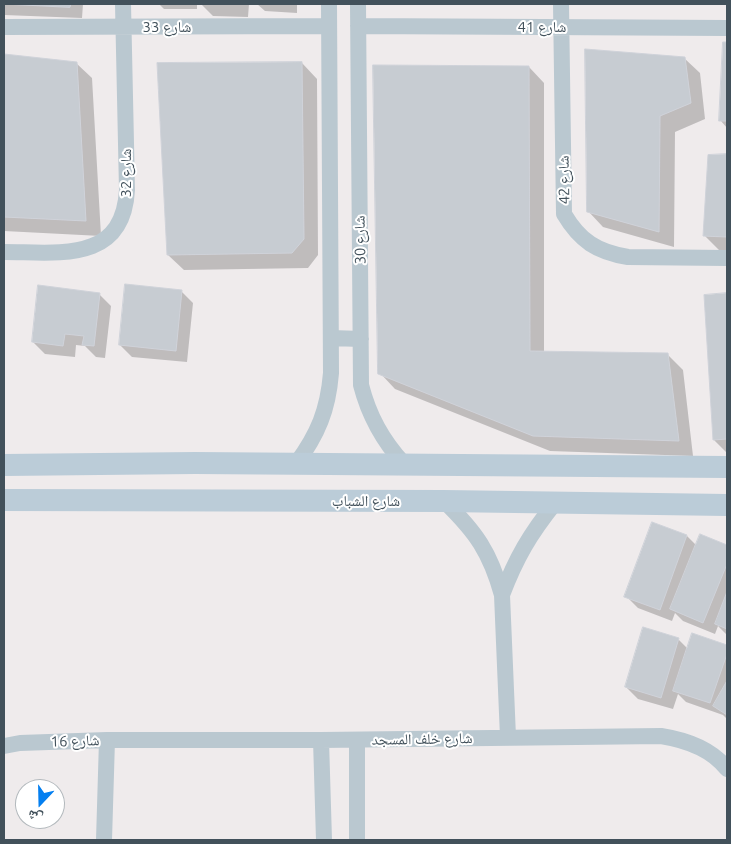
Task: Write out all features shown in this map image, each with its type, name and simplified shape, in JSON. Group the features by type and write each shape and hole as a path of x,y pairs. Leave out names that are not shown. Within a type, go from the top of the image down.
{"street":[{"name":"شارع 32","path":"4,252 73,252 89,249 103,241 115,230 122,218 127,190 122,4"},
{"name":"شارع 30","path":"296,464 320,427 326,410 330,382 329,4"},
{"name":"شارع 30","path":"358,4 361,385 366,403 381,436 404,464"},
{"name":"شارع 42","path":"561,4 564,214 572,228 590,244 612,254 727,258"},
{"name":"شارع 33","path":"4,27 330,26"},
{"name":"شارع 41","path":"358,26 727,28"},
{"path":"331,338 361,339"},
{"path":"194,500 195,463"},
{"path":"4,465 195,463 727,467"},
{"name":"شارع الشباب","path":"4,500 727,505"},
{"path":"444,502 476,535 488,554 502,595 508,737"},
{"path":"502,595 511,570 523,546 555,503"},
{"name":"شارع خلف المسجد","path":"107,740 357,740 661,736 678,738 695,744 711,754 727,769"},
{"name":"شارع 16","path":"4,746 20,743 107,740 104,840"},
{"path":"321,740 324,840"},
{"path":"357,740 357,840"}],"building":[{"path":"4,4 71,4 70,7"},
{"path":"723,42 727,42 727,121 719,121"},
{"path":"585,49 685,57 691,103 660,116 659,232 587,212"},
{"path":"4,54 77,62 86,221 4,217"},
{"path":"302,62 304,239 292,253 167,255 157,63"},
{"path":"373,65 529,66 530,351 668,353 679,441 533,436 378,374"},
{"path":"727,154 727,237 703,236 708,155"},
{"path":"125,284 182,290 176,351 119,345"},
{"path":"38,285 100,293 94,346 82,345 84,336 65,334 63,346 32,342"},
{"path":"727,293 727,439 713,440 704,295"},
{"path":"652,522 687,535 660,610 624,597"},
{"path":"700,534 727,545 727,564 703,623 670,609"},
{"path":"727,592 727,629 715,624"},
{"path":"643,627 679,638 661,698 625,687"},
{"path":"692,633 727,645 727,654 710,703 673,691"},
{"path":"727,681 727,715 713,706"}]}
